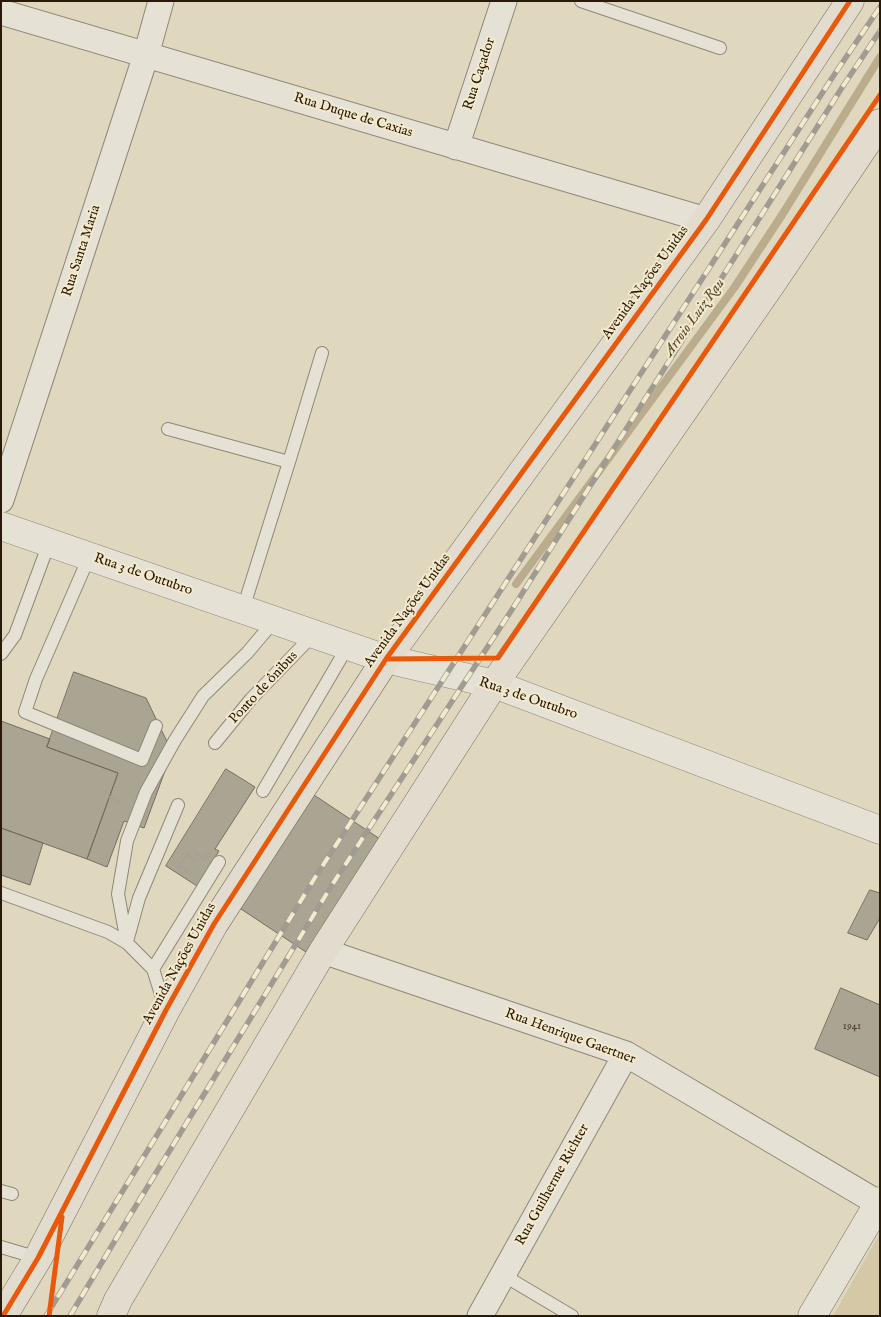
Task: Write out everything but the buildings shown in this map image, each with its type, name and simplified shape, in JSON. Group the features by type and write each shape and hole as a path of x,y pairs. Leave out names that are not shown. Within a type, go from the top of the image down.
{"main road":[{"name":"Avenida Nações Unidas","path":"3,1316 38,1258 166,1010 214,924 386,659 706,220 850,1"},
{"path":"111,1316 118,1300 323,951 494,684 772,284 880,123"}],"street":[{"name":"Rua Santa Maria","path":"1,500 146,55 161,1"},
{"name":"Rua Caçador","path":"456,147 504,1"},
{"name":"Rua Duque de Caxias","path":"1,12 706,220"},
{"name":"Rua 3 de Outubro","path":"1,526 386,659 494,684 880,830"},
{"name":"Rua Henrique Gaertner","path":"323,951 626,1054 879,1202"},
{"name":"Rua Guilherme Richter","path":"480,1316 626,1054"},
{"path":"812,1316 879,1202"}],"lane":[{"path":"581,1 720,48"},
{"path":"243,609 322,353"},
{"path":"168,429 289,462"},
{"path":"1,654 15,635 49,543"},
{"path":"89,557 36,679 25,712 142,760 156,726"},
{"path":"127,943 118,894 126,840 146,792 175,740 203,696 247,653 275,620"},
{"name":"Ponto de ônibus","path":"215,743 251,699 314,634"},
{"path":"263,791 348,646"},
{"path":"127,943 139,898 178,805"},
{"path":"153,969 219,862"},
{"path":"1,893 108,932 127,943 153,969 166,1010"},
{"path":"1,1247 38,1258"},
{"path":"503,1275 572,1316"}],"path":[{"path":"199,868 208,852"},
{"path":"195,853 204,859"},
{"path":"194,876 179,866 187,854 200,863"}],"shaded area":[{"path":"880,1233 880,1316 833,1316"}],"waterway":[{"name":"Arroio Luiz Rau","path":"516,584 734,288 782,215 880,57"}],"railway":[{"path":"46,1316 316,876 832,78 880,7"},
{"path":"70,1316 332,885 513,608 843,86 880,31"}],"cycle path":[{"path":"3,1316 38,1258 166,1010 214,924 386,659 706,220 850,1"},
{"path":"386,659 498,658 880,95"},
{"path":"49,1316 62,1217"}]}
